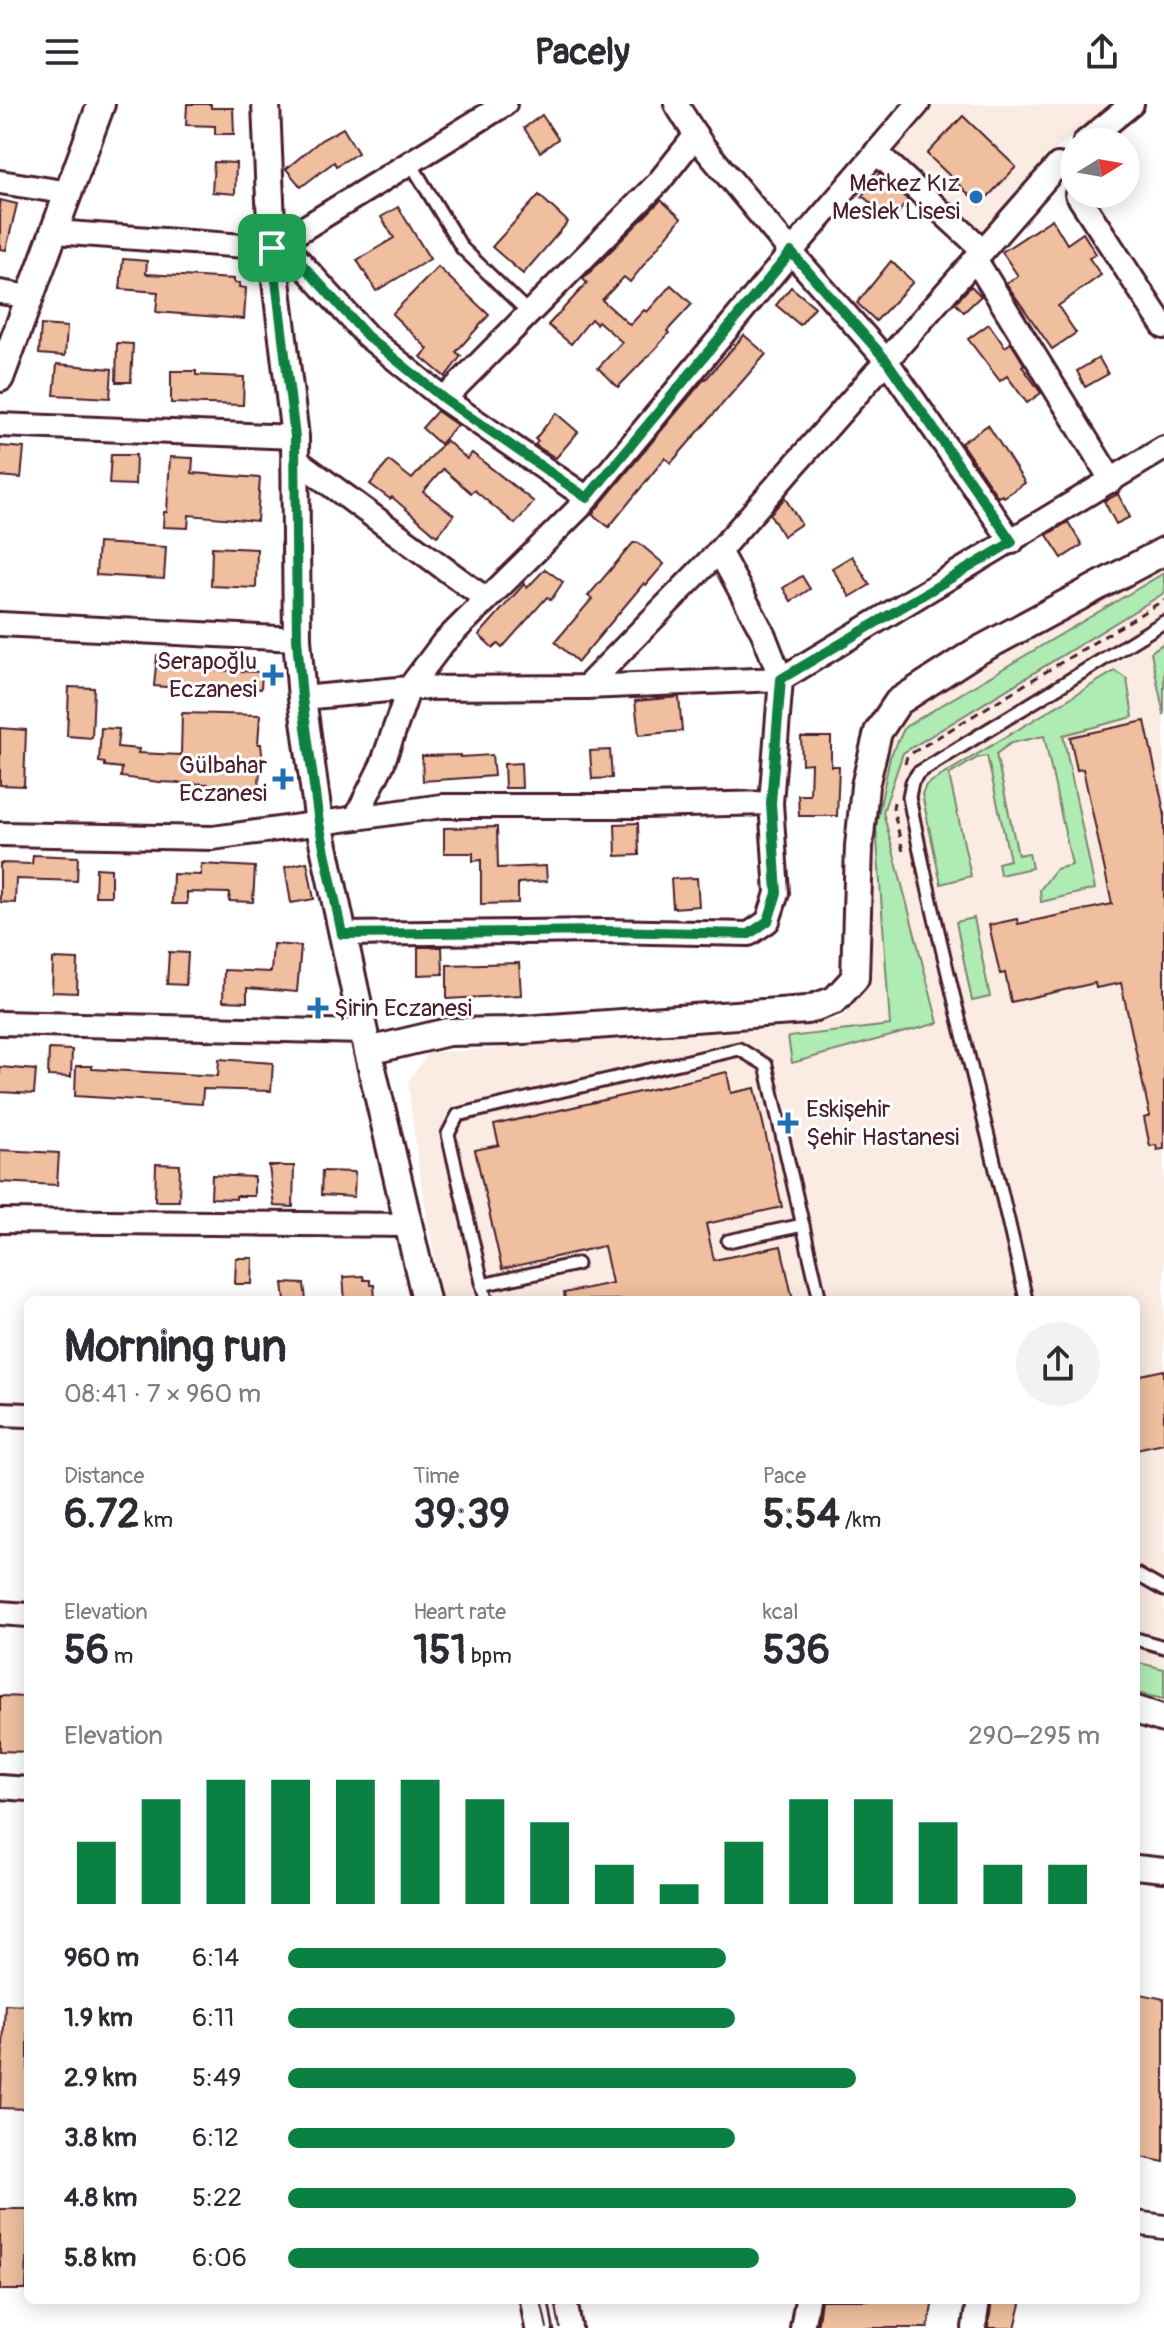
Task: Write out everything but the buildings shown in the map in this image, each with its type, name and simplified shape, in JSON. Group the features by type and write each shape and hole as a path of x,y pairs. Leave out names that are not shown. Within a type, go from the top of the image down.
{"street":[{"path":"0,378 101,104"},
{"path":"266,104 295,448 297,639 302,698 319,823 365,1042 425,1296"},
{"path":"55,232 277,245 505,104"},
{"path":"676,104 696,135 791,252 886,360 1012,542"},
{"path":"356,817 382,765 409,688 443,643 587,498 918,104"},
{"path":"1102,128 1132,104"},
{"path":"444,399 658,183 696,135"},
{"path":"876,152 979,254 1112,481"},
{"path":"586,687 719,551 1060,165"},
{"path":"0,182 70,193"},
{"path":"1086,208 1164,327"},
{"path":"277,245 367,336 444,399 587,498"},
{"path":"0,292 30,297"},
{"path":"0,425 295,448 486,599"},
{"path":"302,698 409,688 586,687 781,679 1164,448"},
{"path":"342,934 604,931 749,934 768,921 777,893 771,803 781,679 763,633 719,551"},
{"path":"0,1023 365,1042 448,1032 509,1031 807,1010 835,1000 855,978 859,846 865,786 878,732 898,702 974,653 1164,551"},
{"path":"0,624 297,639"},
{"path":"0,834 213,838 442,806 771,803"},
{"path":"0,1221 409,1225"},
{"path":"0,1414 24,1415"},
{"path":"0,1613 24,1615"},
{"path":"1140,1711 1164,1719"},
{"path":"0,1787 24,1789"},
{"path":"1140,1867 1164,1870"},
{"path":"1140,2224 1164,2227"},
{"path":"535,2304 539,2328"},
{"path":"564,2304 568,2328"},
{"path":"802,2328 806,2304"},
{"path":"974,2328 977,2304"}],"lane":[{"path":"410,162 462,248 529,313"},
{"path":"1025,1296 1009,1218 927,888 909,797 912,782 918,773 1164,622"},
{"path":"485,1296 448,1134 458,1115 739,1049 766,1065 819,1296"},
{"path":"728,1241 803,1225"},
{"path":"482,1285 577,1264"},
{"path":"1140,1576 1164,1590"},
{"path":"1140,1640 1164,1647"}],"path":[{"path":"904,769 907,756 1164,600"},
{"path":"896,795 893,808 907,867"}],"shaded area":[{"name":"Merkez Kız Meslek Lisesi","path":"931,104 1112,104 1082,128 1060,128 1060,146 1049,155 980,238 891,150"},
{"name":"Eskişehir Şehir Hastanesi","path":"1164,557 1164,1713 1140,1706 1140,1296 441,1296 418,1164 408,1082 428,1053 775,1029 842,1018 867,982 862,849 891,718"}],"green space":[{"path":"1164,573 1164,593 903,753 883,812 938,1023 792,1063 788,1037 890,1025 876,826 890,757 905,727"},
{"path":"1164,643 1164,715 1151,652"},
{"path":"1115,671 1127,679 1133,717 1063,735 1095,889 1041,902 1040,890 1056,869 1072,865 1044,736 1011,743 996,754 1018,855 1029,853 1032,868 1000,875 998,863 1010,860 987,756 977,758 949,775 971,876 941,884 922,794 926,785"},
{"path":"974,918 990,997 972,1001 956,922"},
{"path":"1140,1663 1164,1669 1164,1699 1140,1694"}],"tram line":[{"path":"542,2304 547,2328"},
{"path":"556,2304 560,2328"}],"place":[{"name":"Merkez Kız Meslek Lisesi","path":"976,197"},
{"name":"Serapoğlu Eczanesi","path":"273,675"},
{"name":"Gülbahar Eczanesi","path":"283,779"},
{"name":"Şirin Eczanesi","path":"318,1008"},
{"name":"Eskişehir Şehir Hastanesi","path":"788,1123"}],"route":[{"path":"282,242 367,336 444,399 587,498 791,252 886,360 1012,542 781,679 771,803 777,893 768,921 749,934 604,931 342,934 319,823 302,698 297,639 295,437 272,248 282,242"}]}
